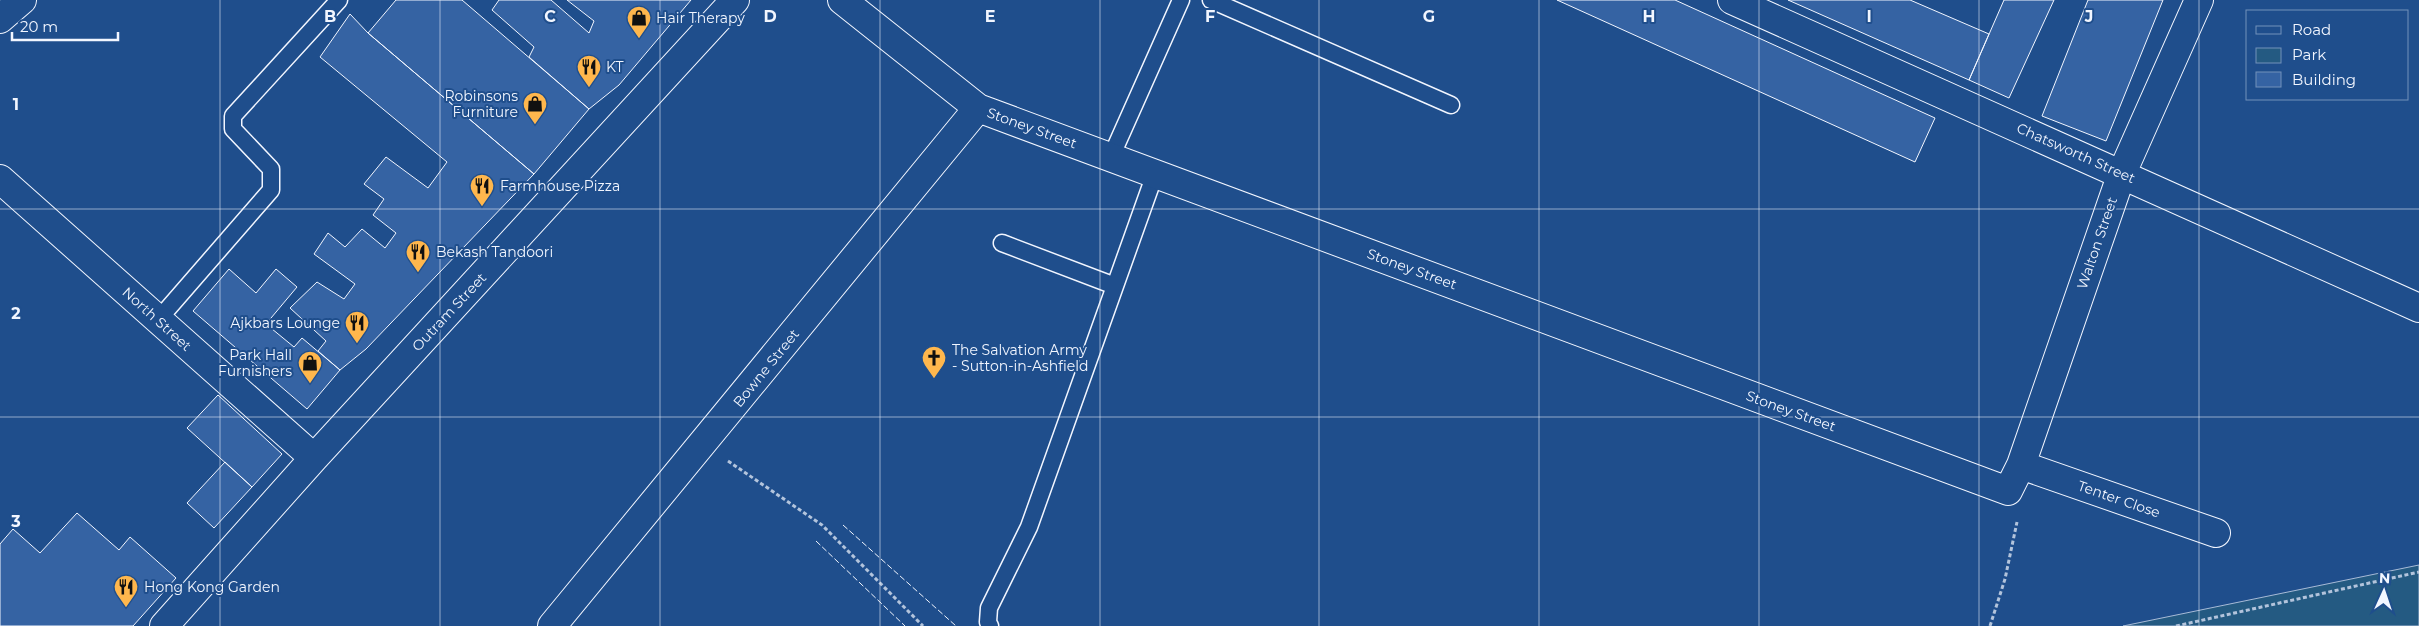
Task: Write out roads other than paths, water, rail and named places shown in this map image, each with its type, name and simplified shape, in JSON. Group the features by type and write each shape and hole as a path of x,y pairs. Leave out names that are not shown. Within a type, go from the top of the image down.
{"street":[{"path":"0,19 22,0"},
{"name":"Outram Street","path":"164,626 314,458 735,0"},
{"name":"Stoney Street","path":"842,0 978,108 2008,492"},
{"name":"Chatsworth Street","path":"1732,0 2122,173 2419,308"},
{"name":"Walton Street","path":"2008,492 2021,465 2122,173 2199,0"},
{"name":"Bowne Street","path":"552,626 704,444 978,108"},
{"name":"North Street","path":"0,179 314,458"},
{"name":"Tenter Close","path":"2021,465 2216,533"}],"lane":[{"path":"158,320 271,190 271,170 233,129 233,116 339,0"},
{"path":"1111,157 1181,0"},
{"path":"1211,0 1451,105"},
{"path":"990,626 988,622 989,608 1029,528 1155,174"},
{"path":"1002,243 1115,286"}],"place":[{"name":"Hair Therapy","path":"639,39"},
{"name":"KT","path":"589,88"},
{"name":"Robinsons Furniture","path":"535,125"},
{"name":"Farmhouse Pizza","path":"482,207"},
{"name":"Bekash Tandoori","path":"418,273"},
{"name":"Ajkbars Lounge","path":"357,344"},
{"name":"The Salvation Army - Sutton-in-Ashfield","path":"934,379"},
{"name":"Park Hall Furnishers","path":"310,384"},
{"name":"Hong Kong Garden","path":"126,608"}]}
